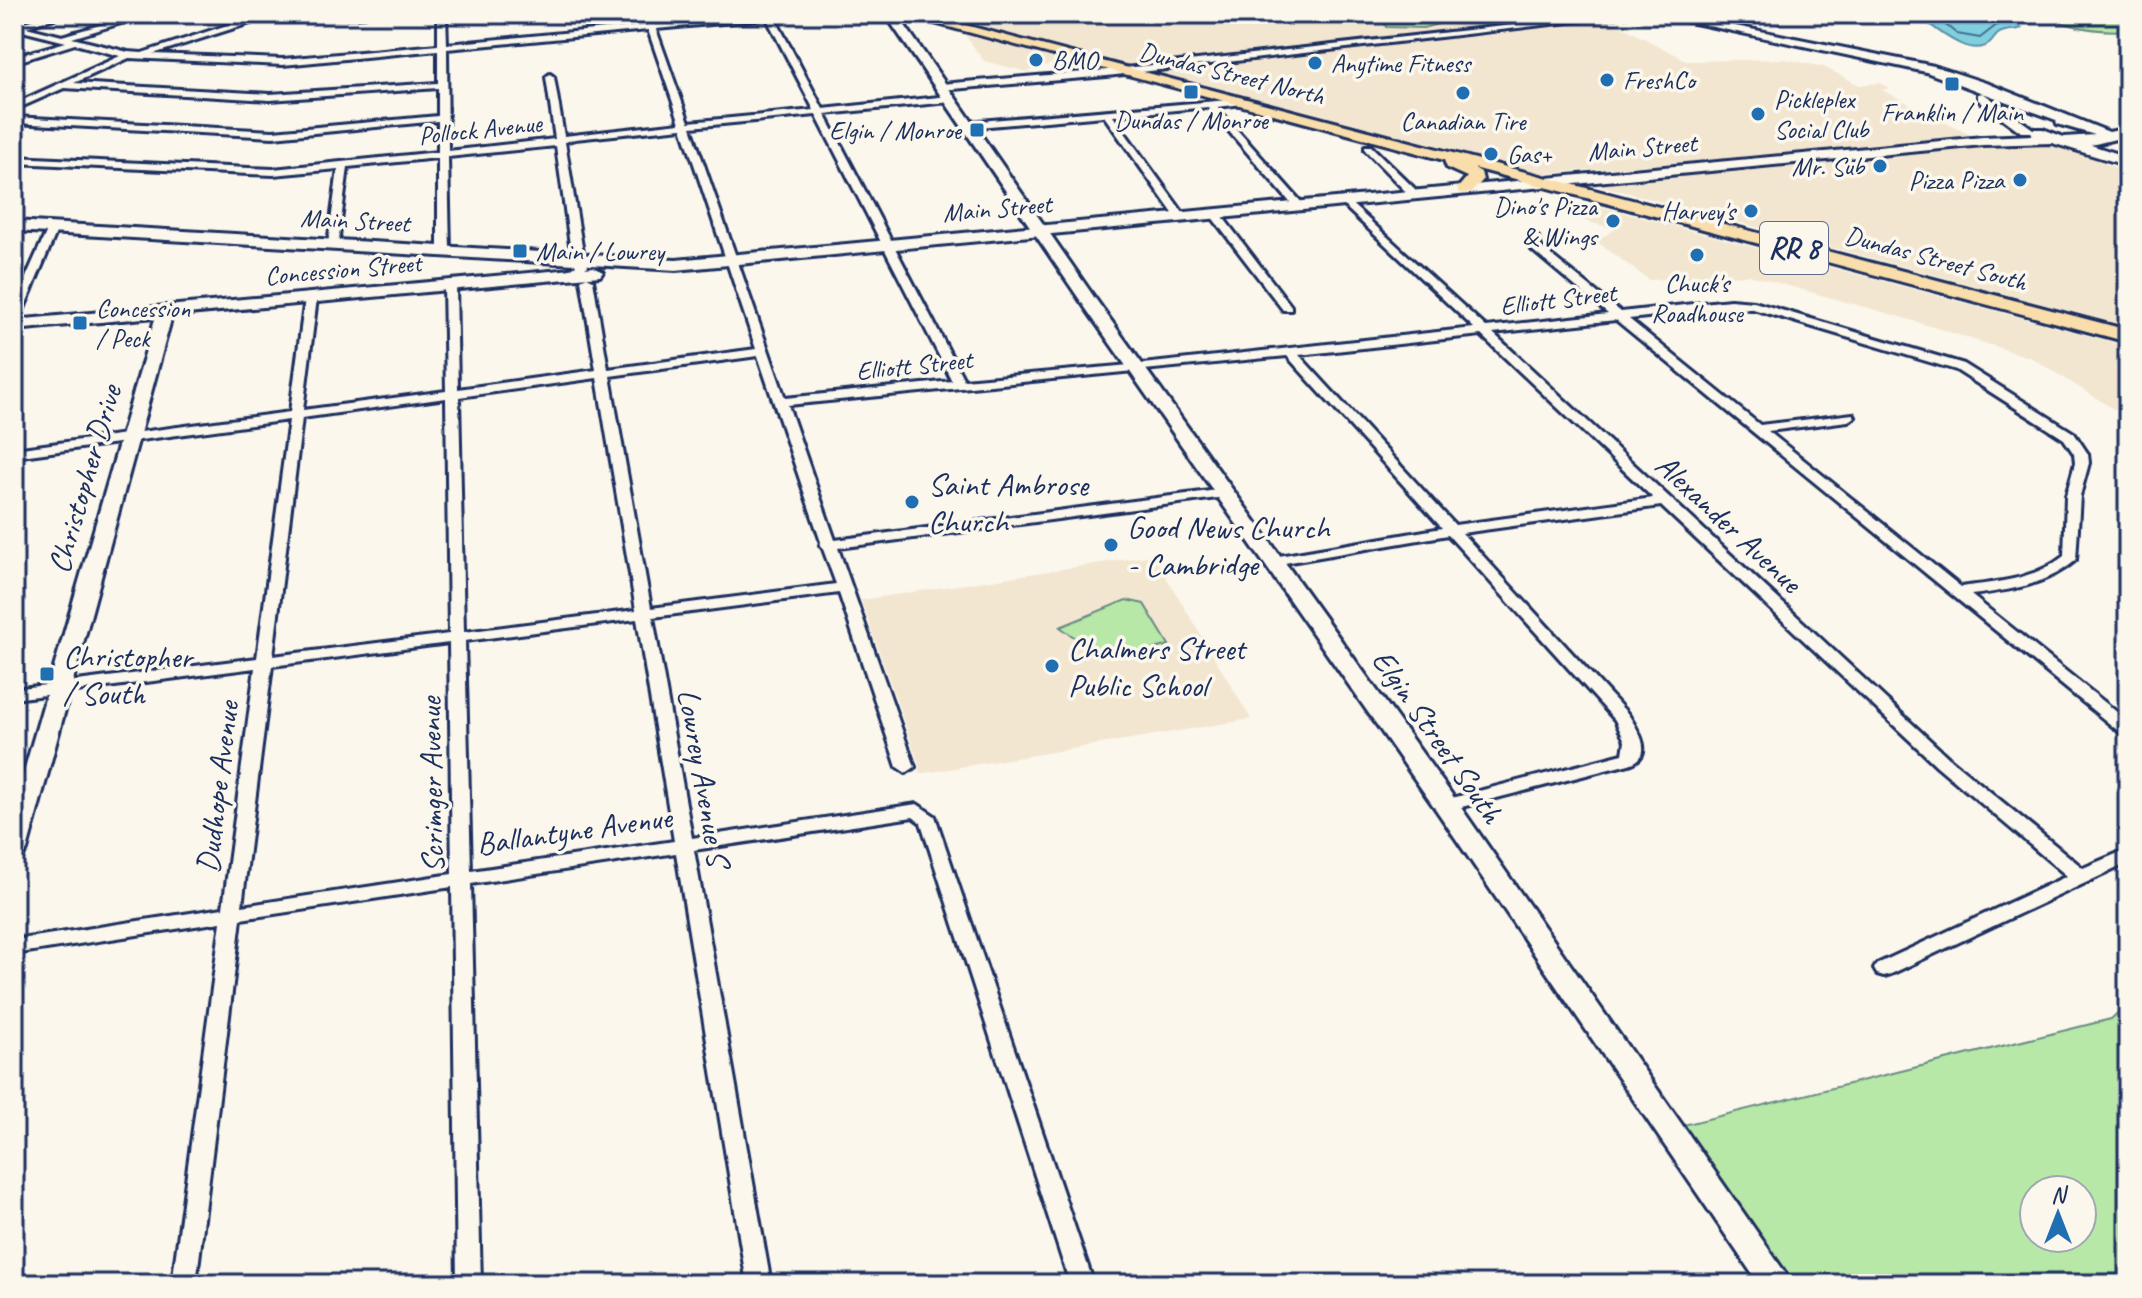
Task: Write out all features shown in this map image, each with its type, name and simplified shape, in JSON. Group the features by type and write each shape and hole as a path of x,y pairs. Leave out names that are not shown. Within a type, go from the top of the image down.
{"main road":[{"name":"Dundas Street North","path":"908,14 1544,182"},
{"path":"1635,14 1903,67 1952,81 2056,140 2128,159"},
{"path":"1658,14 1929,69 2080,124 2102,133 2102,139"},
{"name":"Main Street","path":"1983,141 2054,121 2080,124"},
{"path":"2080,124 2128,130"},
{"path":"2102,139 2128,130"},
{"path":"2102,139 2128,159"},
{"name":"Main Street","path":"676,265 1983,141 2088,143 2102,139"},
{"path":"1452,158 1453,165 1475,177 1465,189"},
{"name":"Dundas Street South","path":"1544,182 2128,336"},
{"name":"Main Street","path":"14,226 444,251 573,267"},
{"name":"Concession Street","path":"14,325 450,285 573,267 676,265"}],"street":[{"path":"15,28 64,14"},
{"path":"63,39 147,14"},
{"path":"14,107 132,55 269,14 295,18 365,14"},
{"path":"442,14 444,251"},
{"path":"647,14 827,545 906,767"},
{"path":"15,28 132,55 283,62 793,14"},
{"name":"Elgin Street South","path":"891,14 1135,367 1446,805 1777,1284"},
{"name":"Pollock Avenue","path":"14,160 264,172 343,165 551,144 574,136 820,112 1121,71 1635,14"},
{"path":"769,15 960,384"},
{"path":"14,60 74,42"},
{"path":"550,77 573,267"},
{"path":"62,85 270,97 442,85"},
{"path":"967,125 1240,102"},
{"path":"1211,105 1299,206"},
{"path":"1107,114 1181,217"},
{"path":"14,120 273,134 443,118"},
{"path":"1368,148 1414,194"},
{"path":"333,244 343,165"},
{"name":"Alexander Avenue","path":"1345,201 1943,762 2082,878"},
{"path":"1215,214 1287,308"},
{"path":"14,318 53,228"},
{"path":"1533,237 1536,248 1618,316 2128,730"},
{"name":"Lowrey Avenue S","path":"587,280 759,1284"},
{"name":"Scrimger Avenue","path":"450,285 469,1284"},
{"name":"Dudhope Avenue","path":"184,1284 311,298"},
{"name":"Elliott Street","path":"780,402 1290,352 1730,304 1754,306 1960,367 2069,436 2081,454 2082,463 2073,496 2071,557 2059,570 2037,578 1958,592"},
{"name":"Christopher Drive","path":"14,850 20,805 59,688 165,312"},
{"path":"14,453 761,352"},
{"path":"1290,352 1627,723 1634,741 1634,756 1446,805"},
{"path":"1757,429 1848,417"},
{"path":"827,545 1225,493"},
{"path":"1273,561 1454,530 1664,501"},
{"path":"14,694 842,588"},
{"name":"Ballantyne Avenue","path":"14,947 917,810 929,820 1082,1284"},
{"path":"1884,969 2128,855"}],"shaded area":[{"path":"926,14 1609,14 1604,17 1687,61 1786,59 1824,67 1859,85 1880,83 1890,88 1882,90 1970,135 1544,174 1143,71 1329,50 1323,46 1125,68"},
{"path":"965,35 1063,60 1027,72 984,61"},
{"path":"2024,142 2034,146 2071,147 2128,174 2128,327 1595,184"},
{"path":"1587,203 2128,346 2128,418 2032,358 1904,318 1749,275 1649,280 1596,241 1615,229 1566,216"},
{"name":"Chalmers Street Public School","path":"1153,555 1251,719 919,774 919,764 861,600"}],"green space":[{"path":"1382,14 1459,14 1460,18 1423,28 1386,27"},
{"path":"2038,14 2128,14 2128,30 2082,28"},
{"path":"1126,600 1144,604 1169,645 1136,654 1111,654 1088,646 1060,627"},
{"path":"2128,999 2128,1284 1779,1284 1671,1128 2111,1019"}],"water":[{"path":"1933,14 2000,14 2022,28 2003,31 1989,44 1972,47 1953,40 1921,18"}],"place":[{"name":"BMO","path":"1036,60"},
{"name":"Anytime Fitness","path":"1315,63"},
{"name":"FreshCo","path":"1607,80"},
{"name":"Franklin / Main","path":"1952,84"},
{"name":"Dundas / Monroe","path":"1191,92"},
{"name":"Canadian Tire","path":"1463,93"},
{"name":"Pickleplex Social Club","path":"1758,114"},
{"name":"Elgin / Monroe","path":"977,130"},
{"name":"Gas+","path":"1491,154"},
{"name":"Mr. Sub","path":"1880,166"},
{"name":"Pizza Pizza","path":"2020,180"},
{"name":"Harvey's","path":"1751,211"},
{"name":"Dino's Pizza & Wings","path":"1613,221"},
{"name":"Main / Lowrey","path":"520,251"},
{"name":"Chuck's Roadhouse","path":"1697,255"},
{"name":"Concession / Peck","path":"80,323"},
{"name":"Saint Ambrose Church","path":"912,502"},
{"name":"Good News Church - Cambridge","path":"1111,545"},
{"name":"Chalmers Street Public School","path":"1052,666"},
{"name":"Christopher / South","path":"47,674"}]}
